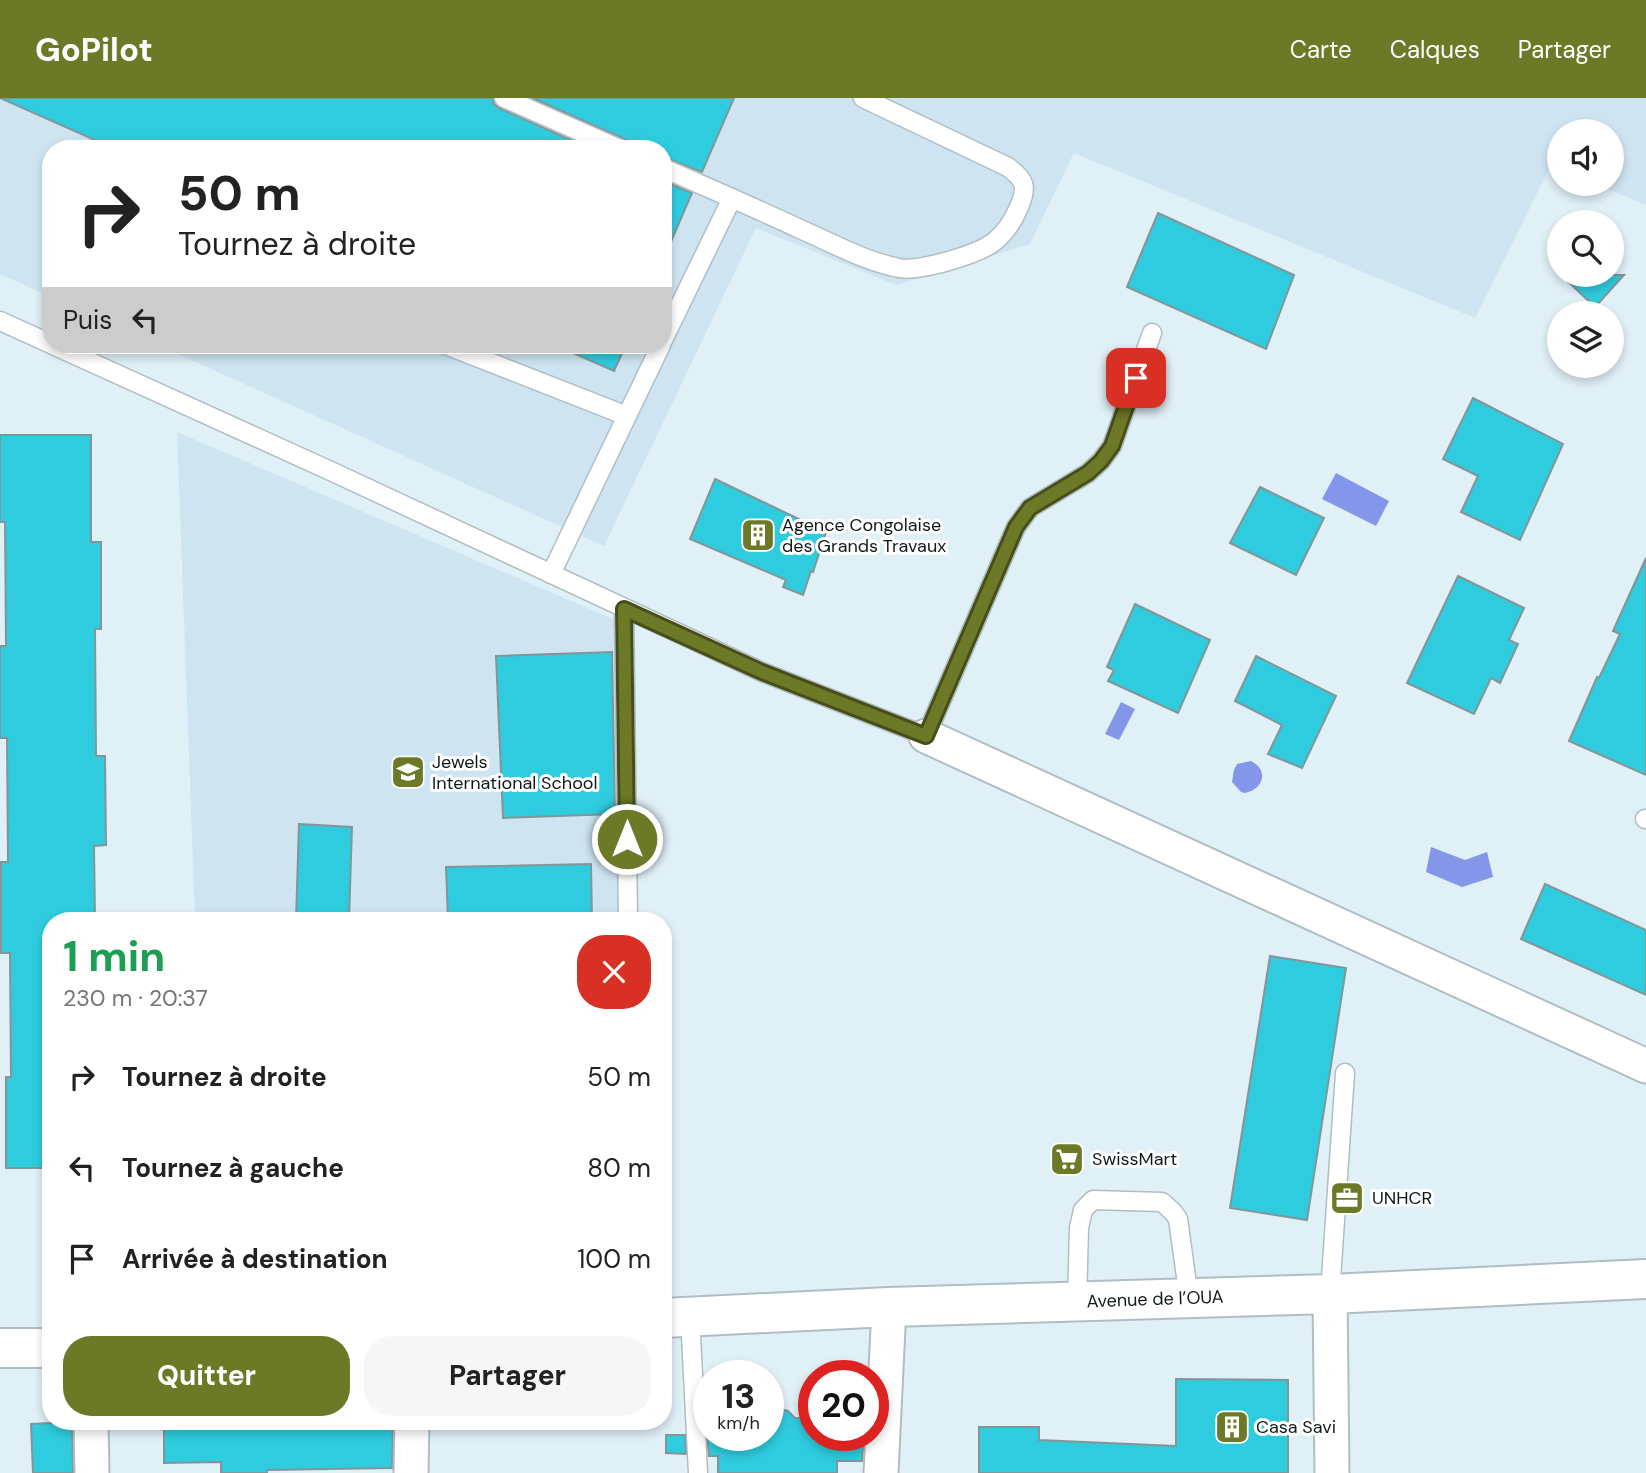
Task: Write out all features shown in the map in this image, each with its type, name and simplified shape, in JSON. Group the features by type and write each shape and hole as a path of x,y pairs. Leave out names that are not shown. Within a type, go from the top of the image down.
{"main road":[{"name":"Avenue de l’OUA","path":"677,1317 889,1307 1330,1294 1646,1279"},
{"path":"0,1348 42,1348"}],"street":[{"path":"926,736 1646,1066"},
{"path":"1330,1294 1332,1473"},
{"path":"881,1473 889,1307"},
{"path":"91,1430 92,1473"},
{"path":"411,1473 412,1430"}],"lane":[{"path":"504,98 600,140"},
{"path":"672,172 858,255 901,269 921,268 975,253 995,242 1014,220 1022,200 1025,186 1020,176 1008,167 863,98"},
{"path":"672,321 732,198"},
{"path":"0,321 42,340"},
{"path":"74,354 762,672 926,736 1016,527 1030,508 1088,473 1112,446 1152,333"},
{"path":"469,354 627,416"},
{"path":"551,574 657,354"},
{"path":"624,609 628,912"},
{"path":"1330,1294 1345,1073"},
{"path":"1077,1301 1079,1228 1083,1210 1093,1200 1162,1202 1173,1212 1178,1219 1189,1298"},
{"path":"677,1317 698,1473"}],"shaded area":[{"path":"0,98 1646,98 1646,205 1624,196 1624,119 1547,119 1547,173 1475,318 1074,153 1030,244 896,285 756,228 604,546 178,354 672,354 672,140 42,140 42,293 0,274"},
{"name":"Jewels International School","path":"177,432 625,624 628,912 195,912"}],"water":[{"path":"1336,473 1389,501 1376,526 1322,499"},
{"path":"1121,702 1135,709 1119,740 1105,734"},
{"path":"1251,761 1260,769 1262,779 1256,788 1241,792 1232,782 1234,770 1237,764"},
{"path":"1431,847 1465,860 1487,852 1493,877 1462,887 1426,872"}],"building":[{"path":"0,98 493,98 494,104 499,108 571,140 95,140"},
{"path":"532,98 734,98 702,172 672,160 672,140 625,139"},
{"path":"672,185 692,193 672,239"},
{"path":"1158,213 1294,275 1266,349 1127,287"},
{"path":"1574,287 1613,287 1600,301 1589,301"},
{"path":"575,354 622,354 614,371"},
{"path":"1473,398 1563,444 1520,540 1461,512 1478,476 1443,459"},
{"path":"0,435 91,435 91,542 101,542 101,629 95,629 96,756 105,756 106,845 94,846 95,912 42,912 42,1168 6,1168 6,1077 11,1077 10,953 1,953 1,862 8,862 7,738 0,738 0,646 6,646 5,522 0,522"},
{"name":"Agence Congolaise des Grands Travaux","path":"715,479 826,532 803,595 783,587 786,580 690,539"},
{"path":"1260,487 1324,518 1296,575 1230,543"},
{"path":"1646,558 1646,775 1569,741 1597,677 1599,678 1620,634 1613,631"},
{"path":"1458,576 1524,608 1509,640 1518,644 1500,683 1491,678 1474,714 1407,683"},
{"path":"1135,604 1210,640 1178,713 1108,681 1114,670 1107,667"},
{"path":"612,652 615,814 503,818 496,656"},
{"path":"1256,656 1336,696 1302,768 1268,754 1282,725 1235,701"},
{"path":"299,824 352,827 349,912 296,912"},
{"path":"591,864 592,912 448,912 446,867"},
{"path":"1545,884 1646,930 1646,995 1521,939"},
{"path":"1270,956 1346,968 1307,1220 1230,1208"},
{"name":"Casa Savi","path":"1176,1379 1288,1380 1288,1473 979,1473 979,1427 1039,1427 1039,1440 1176,1446"},
{"path":"784,1410 798,1418 798,1451 863,1451 862,1461 837,1461 837,1473 718,1473 718,1456 709,1456 709,1451 784,1451"},
{"path":"42,1423 42,1430 72,1430 73,1473 33,1473 31,1424"},
{"path":"164,1430 393,1430 392,1468 221,1473 221,1462 164,1463"},
{"path":"666,1435 685,1435 686,1454 666,1453"}],"place":[{"name":"Agence Congolaise des Grands Travaux","path":"758,535"},
{"name":"Jewels International School","path":"408,772"},
{"name":"SwissMart","path":"1067,1159"},
{"name":"UNHCR","path":"1347,1198"},
{"name":"Casa Savi","path":"1232,1427"}],"route":[{"path":"627,839 624,609 762,672 926,736 1016,527 1030,508 1088,473 1101,461 1112,446 1136,378"}]}
